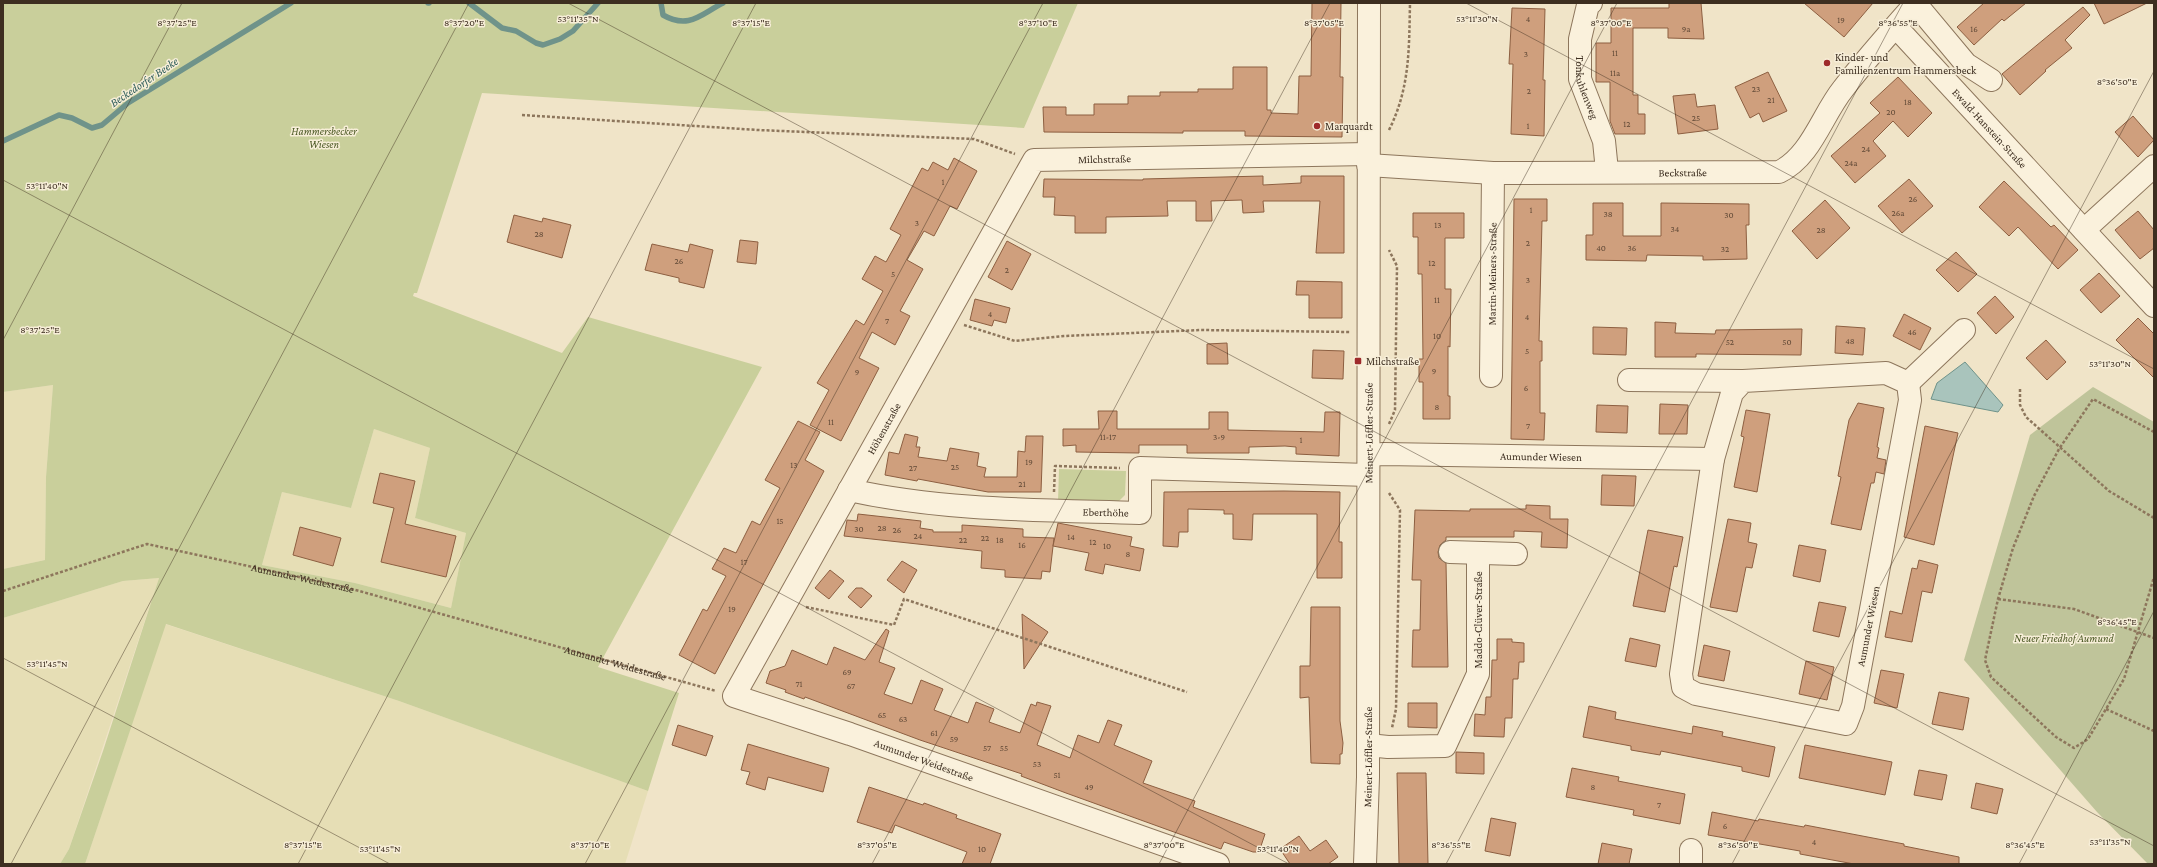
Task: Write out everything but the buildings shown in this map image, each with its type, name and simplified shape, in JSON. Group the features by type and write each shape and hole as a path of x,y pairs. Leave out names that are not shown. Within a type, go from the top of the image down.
{"street":[{"name":"Meinert-Löffler-Straße","path":"1365,864 1378,746 1374,461 1368,332 1369,3"},
{"name":"Tonkuhlenweg","path":"1591,3 1588,5 1580,38 1580,79 1604,141 1607,171"},
{"name":"Beckstraße","path":"1368,159 1493,173 1607,171 1780,172 1790,167 1802,154 1842,90 1916,3"},
{"path":"1916,3 1966,64 1991,80"},
{"name":"Ewald-Hanstein-Straße","path":"1896,27 2154,306"},
{"name":"Milchstraße","path":"1034,160 1368,159"},
{"name":"Höhenstraße","path":"734,696 1034,160"},
{"path":"2084,230 2154,166"},
{"name":"Martin-Meiners-Straße","path":"1491,376 1493,173"},
{"path":"1629,380 1743,381 1886,373 1908,383 1964,330"},
{"name":"Aumunder Wiesen","path":"1743,381 1732,392 1713,459 1681,674 1683,687 1696,694 1846,724 1853,706 1910,400 1908,383"},
{"name":"Aumunder Wiesen","path":"1374,461 1713,459"},
{"path":"1140,468 1374,461"},
{"name":"Eberthöhe","path":"849,490 883,498 939,505 1054,511 1140,513 1140,468"},
{"path":"1450,552 1516,554"},
{"name":"Maddo-Clüver-Straße","path":"1378,746 1445,746 1478,674 1478,552"},
{"name":"Aumunder Weidestraße","path":"734,696 850,734 1218,864"}],"path":[{"path":"1386,136 1395,119 1406,84 1409,53 1410,3"},
{"path":"522,115 758,130 974,140 1034,160"},
{"path":"1374,461 1395,410 1397,266 1388,248"},
{"path":"945,319 1015,341 1064,336 1201,330 1368,332"},
{"path":"2020,389 2020,405 2026,417 2061,446 2109,490 2154,518"},
{"path":"2154,432 2093,399 2061,446 2034,496 2013,548 1998,599 1985,660 1991,677 2056,737 2074,748 2088,739 2124,680 2137,631 2154,578"},
{"path":"1054,511 1055,466 1140,468"},
{"path":"1378,746 1396,709 1400,510 1387,488"},
{"name":"Aumunder Weidestraße","path":"3,591 147,544 345,587 734,696"},
{"path":"786,602 894,625 904,599 1188,692"},
{"path":"1998,599 2074,609 2154,638"},
{"path":"2106,709 2154,731"}],"shaded area":[{"path":"53,385 46,477 45,560 3,569 3,392"},
{"path":"374,429 430,448 415,518 466,533 451,608 355,583 262,565 282,492 351,508"},
{"path":"159,578 69,849 60,864 3,864 3,618 123,581"},
{"path":"165,624 399,701 648,791 625,864 85,864"}],"green space":[{"name":"Hammersbecker Wiesen","path":"3,3 1078,3 1024,128 482,93 417,293 414,293 413,296 562,353 588,317 762,367 598,667 679,693 648,791 399,701 166,624 85,864 60,864 69,849 103,751 159,578 123,581 3,618 3,569 45,560 46,477 53,385 3,392","holes":["374,429 430,448 415,518 466,533 451,608 355,583 262,565 282,492 351,508"]},
{"name":"Neuer Friedhof Aumund","path":"2093,387 2154,422 2154,864 2148,864 2097,812 1964,660 2030,435"},
{"path":"1059,469 1126,471 1125,495 1116,504 1058,502"}],"water":[{"path":"1965,362 2003,405 1998,412 1931,399 1937,383"}],"waterway":[{"name":"Beckedorfer Beeke","path":"3,141 59,115 72,118 92,128 102,125 128,103 291,3"},
{"name":"Beckedorfer Beeke","path":"469,3 502,28 516,31 536,43 543,45 560,39 573,31 598,3"},
{"name":"Beckedorfer Beeke","path":"661,3 663,15 680,21 694,19 723,3"}],"place":[{"name":"Kinder- und Familienzentrum Hammersbeck","path":"1827,63"},
{"name":"Marquardt","path":"1317,126"},
{"name":"Milchstraße","path":"1358,361"}]}
